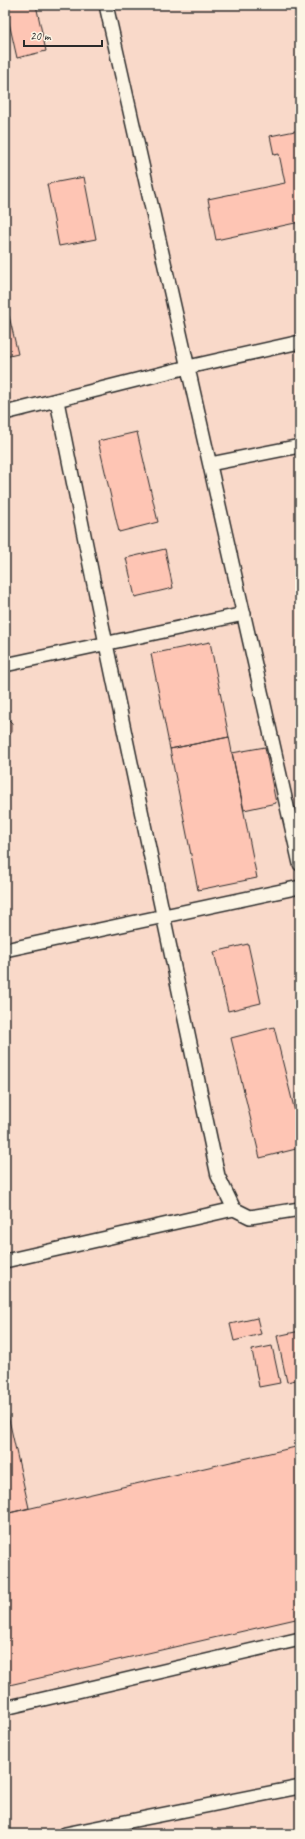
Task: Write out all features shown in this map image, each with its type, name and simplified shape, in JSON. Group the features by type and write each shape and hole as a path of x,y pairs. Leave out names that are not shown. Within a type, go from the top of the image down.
{"lane":[{"path":"106,5 300,864"},
{"path":"5,413 188,367 300,342"},
{"path":"57,401 106,644 218,1176 234,1209 250,1217 300,1209"},
{"path":"210,464 300,446"},
{"path":"5,665 244,614"},
{"path":"5,950 300,887"},
{"path":"5,1261 234,1209"},
{"path":"5,1708 300,1639"},
{"path":"65,1834 300,1787"}],"shaded area":[{"path":"5,5 300,5 300,1834 5,1834"}],"building":[{"path":"5,5 36,5 46,51 17,58"},
{"path":"300,130 300,222 216,240 208,199 285,183 279,154 274,155 270,136"},
{"path":"84,177 96,239 59,246 47,184"},
{"path":"9,316 18,354 5,357 5,317"},
{"path":"137,432 158,522 119,532 98,441"},
{"path":"165,549 173,588 135,597 126,558"},
{"path":"210,642 229,737 170,749 151,654"},
{"path":"5,716 12,723 12,732 5,740"},
{"path":"229,737 257,878 198,890 170,749"},
{"path":"265,747 276,803 244,810 232,753"},
{"path":"248,944 261,1003 228,1011 214,952"},
{"path":"274,1027 300,1132 300,1148 260,1158 231,1038"},
{"path":"257,1318 261,1334 234,1341 230,1324"},
{"path":"300,1331 300,1379 287,1382 277,1336"},
{"path":"272,1346 280,1383 259,1387 252,1350"},
{"path":"5,1402 29,1508 5,1514"},
{"path":"300,1446 300,1618 5,1686 5,1514"}]}
